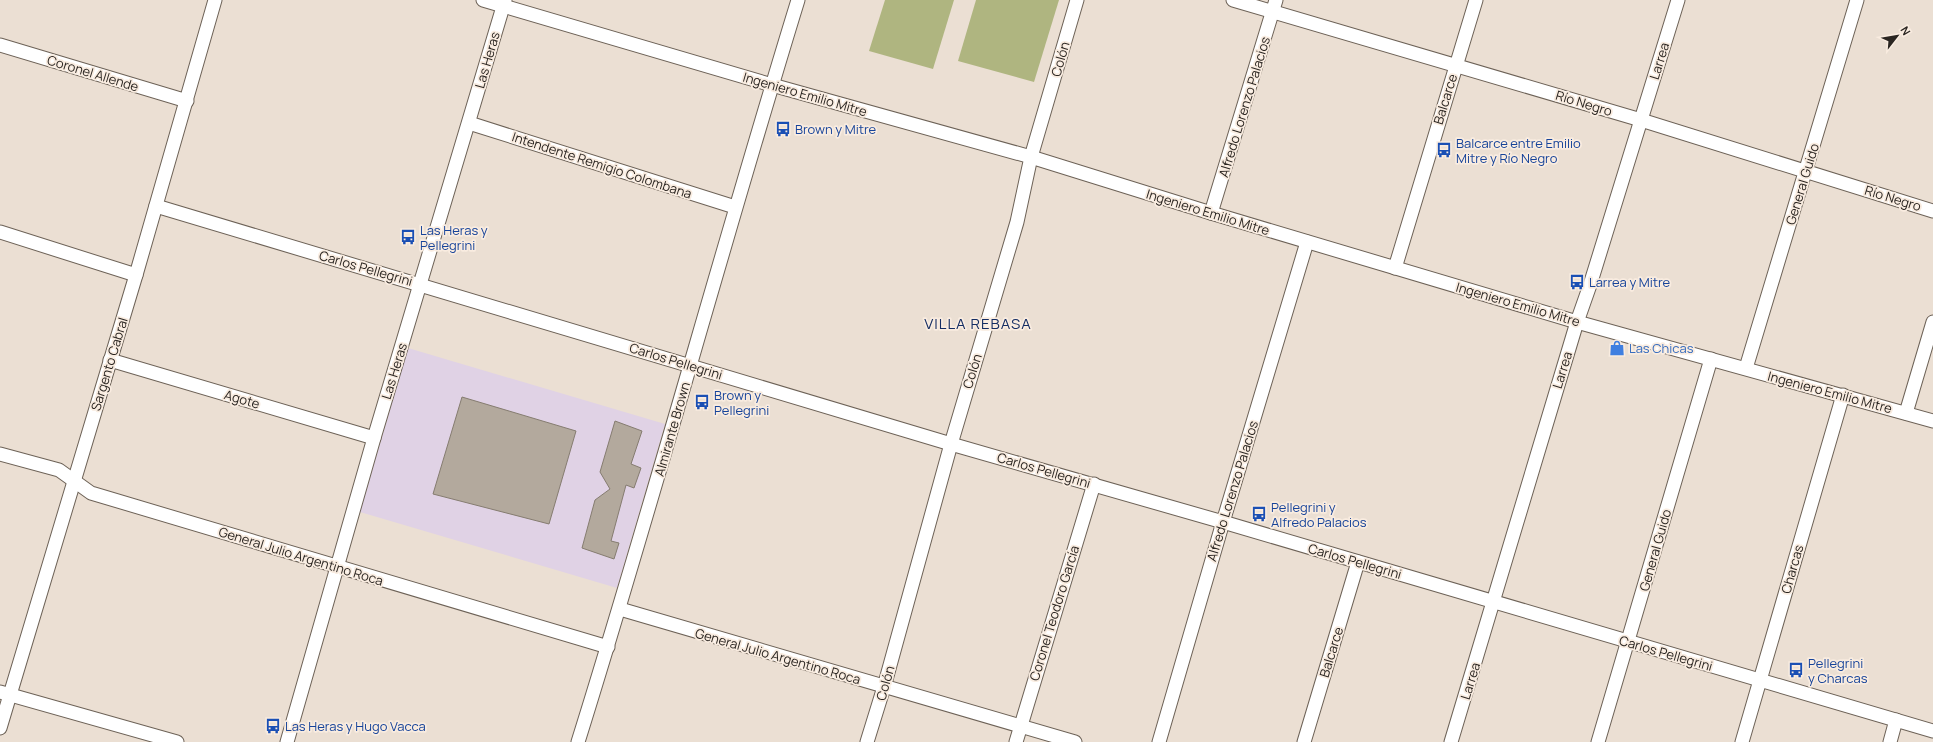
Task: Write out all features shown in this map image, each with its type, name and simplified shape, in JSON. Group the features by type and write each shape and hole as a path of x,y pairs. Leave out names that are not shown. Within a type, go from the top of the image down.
{"street":[{"name":"Sargento Cabral","path":"0,728 5,693 75,482 187,101 215,0"},
{"name":"Ingeniero Emilio Mitre","path":"483,0 504,3 772,85 1031,157 1211,213 1577,322 1933,421"},
{"name":"Almirante Brown","path":"578,742 620,609 735,208 798,0"},
{"name":"Colón","path":"867,742 884,687 951,444 1017,222 1031,157 1077,0"},
{"name":"Río Negro","path":"1233,0 1274,6 1455,65 1641,120 1933,211"},
{"name":"Balcarce","path":"1394,268 1476,0"},
{"name":"Larrea","path":"1451,742 1577,322 1590,285 1678,0"},
{"name":"General Guido","path":"1746,368 1857,0"},
{"name":"Las Heras","path":"287,742 336,567 504,3"},
{"name":"Alfredo Lorenzo Palacios","path":"1211,213 1274,6"},
{"name":"Coronel Allende","path":"0,45 187,101"},
{"name":"Intendente Remigio Colombana","path":"469,123 735,208"},
{"name":"Carlos Pellegrini","path":"156,206 951,444 1094,484 1933,731"},
{"path":"0,232 136,274"},
{"name":"Alfredo Lorenzo Palacios","path":"1159,742 1307,242"},
{"path":"1906,413 1933,322"},
{"name":"General Guido","path":"1598,742 1711,359"},
{"name":"Agote","path":"110,360 374,438"},
{"name":"Charcas","path":"1742,742 1843,395"},
{"name":"General Julio Argentino Roca","path":"0,454 59,470 91,493 608,647"},
{"name":"Coronel Teodoro García","path":"1016,742 1094,484"},
{"name":"Balcarce","path":"1304,742 1358,562"},
{"name":"General Julio Argentino Roca","path":"620,609 1075,742"},
{"path":"5,693 177,742"},
{"path":"1890,742 1896,720"}],"shaded area":[{"path":"408,348 665,424 617,588 360,512"}],"green space":[{"path":"885,0 954,0 933,69 869,51"},
{"path":"976,0 1059,0 1034,82 958,61"}],"building":[{"path":"462,397 576,431 549,524 433,494"},
{"path":"615,421 642,431 631,464 641,468 634,488 626,485 611,541 619,543 614,559 582,548 595,500 610,489 600,472"}],"place":[{"name":"Brown y Mitre","path":"783,129"},
{"name":"Balcarce entre Emilio Mitre y Río Negro","path":"1444,150"},
{"name":"Las Heras y Pellegrini","path":"408,237"},
{"name":"Larrea y Mitre","path":"1577,282"},
{"name":"Las Chicas","path":"1617,348"},
{"name":"Brown y Pellegrini","path":"702,402"},
{"name":"Pellegrini y Alfredo Palacios","path":"1259,514"},
{"name":"Pellegrini y Charcas","path":"1796,670"},
{"name":"Las Heras y Hugo Vacca","path":"273,726"}],"district":[{"name":"VILLA REBASA","path":"978,323"}]}
